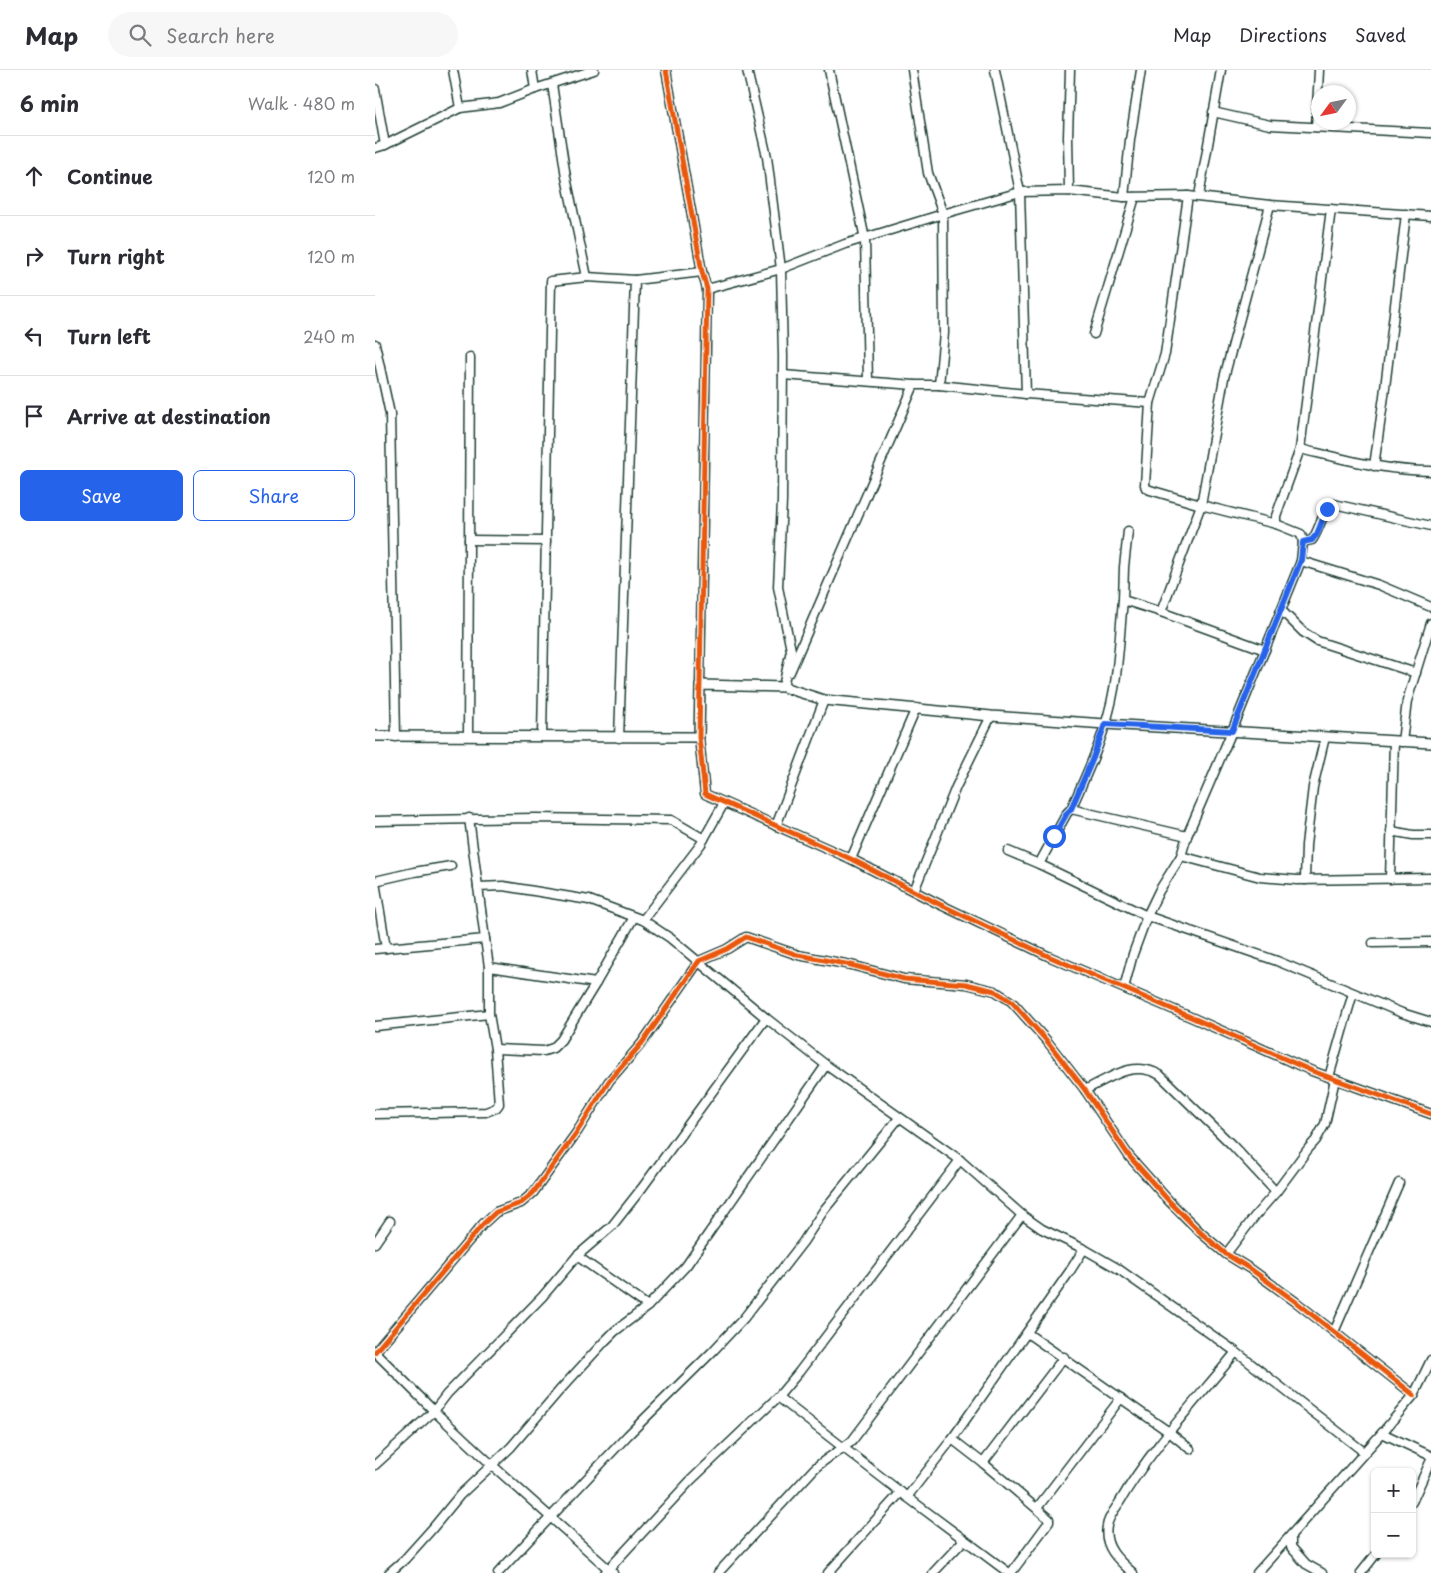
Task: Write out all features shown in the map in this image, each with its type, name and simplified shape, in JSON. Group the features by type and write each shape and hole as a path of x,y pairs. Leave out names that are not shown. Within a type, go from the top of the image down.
{"street":[{"path":"453,70 460,108"},
{"path":"532,70 535,89"},
{"path":"375,148 385,145 460,108 499,103 594,70"},
{"path":"666,70 702,272 707,289 699,737 705,794 851,859 1048,956 1312,1071 1431,1114"},
{"path":"747,70 767,157 781,269 783,375 778,587 791,650 783,687"},
{"path":"829,70 865,239 868,381"},
{"path":"912,70 928,173 943,214 944,333 939,385"},
{"path":"995,70 1020,192 1026,394"},
{"path":"1069,191 1070,70"},
{"path":"1124,197 1130,140 1141,70"},
{"path":"1199,196 1221,70"},
{"path":"1318,85 1319,70"},
{"path":"552,84 567,186 587,277"},
{"path":"375,89 385,145"},
{"path":"1213,112 1270,125 1311,127"},
{"path":"1356,129 1431,133"},
{"path":"707,289 781,269 845,244 1020,192 1069,191 1124,197 1199,196 1270,205 1431,216"},
{"path":"1124,988 1133,954 1147,916 1159,891 1181,856 1187,836 1232,731 1301,560 1303,542 1301,534 1275,524 1201,506 1150,490 1145,485 1151,403 1165,354 1188,196"},
{"path":"1094,334 1135,197"},
{"path":"1161,612 1201,506 1224,378 1270,205"},
{"path":"1275,524 1276,516 1300,450 1331,209"},
{"path":"1374,466 1406,214"},
{"path":"543,736 551,281 587,277 635,280 702,272"},
{"path":"619,738 635,280"},
{"path":"375,344 390,414 396,737"},
{"path":"468,736 470,357"},
{"path":"783,375 913,386 939,385 1026,394 1151,403"},
{"path":"783,687 913,386"},
{"path":"1300,450 1374,466 1408,471 1431,471"},
{"path":"1303,542 1312,540 1317,534 1327,509 1334,504 1431,526"},
{"path":"1039,864 1071,809 1105,724 1114,690 1123,600 1123,567 1128,531"},
{"path":"469,540 546,541"},
{"path":"1301,560 1379,585 1431,607"},
{"path":"1123,600 1265,650"},
{"path":"1281,610 1303,632 1317,641 1416,673"},
{"path":"1390,879 1391,831 1398,742 1407,701 1431,623"},
{"path":"701,685 783,687 824,700 991,716 1431,743"},
{"path":"776,826 824,700"},
{"path":"851,859 916,708"},
{"path":"914,891 956,788 991,716"},
{"path":"375,736 699,737"},
{"path":"1305,880 1313,787 1325,737"},
{"path":"643,920 703,839 725,803"},
{"path":"1071,809 1187,836"},
{"path":"375,821 469,818 671,820 703,839"},
{"path":"375,1114 486,1112 496,1108 499,1104 495,1049 489,1014 489,967 469,818"},
{"path":"1391,831 1413,835 1431,835"},
{"path":"1008,851 1147,916 1277,961 1402,1013 1431,1022"},
{"path":"1181,856 1260,877 1305,880 1431,878"},
{"path":"385,948 375,881 451,866"},
{"path":"478,887 503,886 589,900 643,920 699,960 766,1018 826,1065 960,1160 1022,1215 1042,1229 1084,1249 1117,1268 1236,1352 1364,1452"},
{"path":"495,1049 544,1051 553,1048 561,1040 634,917"},
{"path":"960,1160 778,1397 690,1481 609,1572 552,1517 434,1411 375,1352 483,1224 496,1212 521,1203 533,1193 577,1132 609,1081 642,1043 699,960 727,949 746,937 798,956 851,965 904,979 966,984 995,991 1013,1002 1085,1090 1129,1156 1169,1201 1201,1233 1226,1254 1289,1297 1413,1395"},
{"path":"375,949 485,939"},
{"path":"1373,943 1431,942"},
{"path":"489,967 596,983"},
{"path":"1226,1254 1316,1140 1325,1124 1332,1078 1353,993"},
{"path":"375,1026 489,1014"},
{"path":"375,1465 434,1411 447,1394 535,1304 577,1256 612,1226 766,1018"},
{"path":"389,1573 416,1547 460,1495 511,1448 559,1391 610,1337 649,1306 686,1266 826,1065"},
{"path":"1085,1090 1130,1069 1154,1071 1226,1140 1276,1192"},
{"path":"498,1573 628,1435 744,1318 803,1242 824,1210 899,1118"},
{"path":"1334,1332 1399,1183"},
{"path":"718,1573 814,1469 828,1456 844,1448 852,1441 1022,1215"},
{"path":"375,1243 390,1221"},
{"path":"828,1573 904,1494 952,1439 1070,1272 1084,1249"},
{"path":"577,1256 649,1306"},
{"path":"1027,1333 1064,1357 1190,1449"},
{"path":"1133,1573 1114,1554 1107,1542 1107,1524 1129,1488 1169,1432 1236,1352"},
{"path":"983,1463 1064,1357"},
{"path":"1257,1573 1382,1433 1413,1395 1431,1360"},
{"path":"778,1397 964,1540 1010,1573 1049,1522 1048,1517 952,1439"},
{"path":"1037,1508 1121,1398"},
{"path":"1382,1433 1431,1456"},
{"path":"1416,1493 1431,1460"},
{"path":"1291,1535 1291,1547 1306,1564 1322,1573"},
{"path":"933,1573 964,1540"},
{"path":"1361,1573 1373,1558"}],"cycle path":[{"path":"666,70 702,272 707,289 699,737 705,794 851,859 1048,956 1312,1071 1431,1114"},
{"path":"375,1352 483,1224 496,1212 521,1203 533,1193 577,1132 609,1081 642,1043 699,961 727,949 746,937 798,955 851,965 904,979 966,984 995,991 1012,1002 1047,1041 1085,1090 1129,1156 1169,1201 1201,1233 1226,1254 1252,1270 1296,1302 1414,1395"}],"route":[{"path":"1054,836 1071,809 1105,724 1232,731 1301,560 1303,542 1312,540 1317,534 1327,509"}]}
